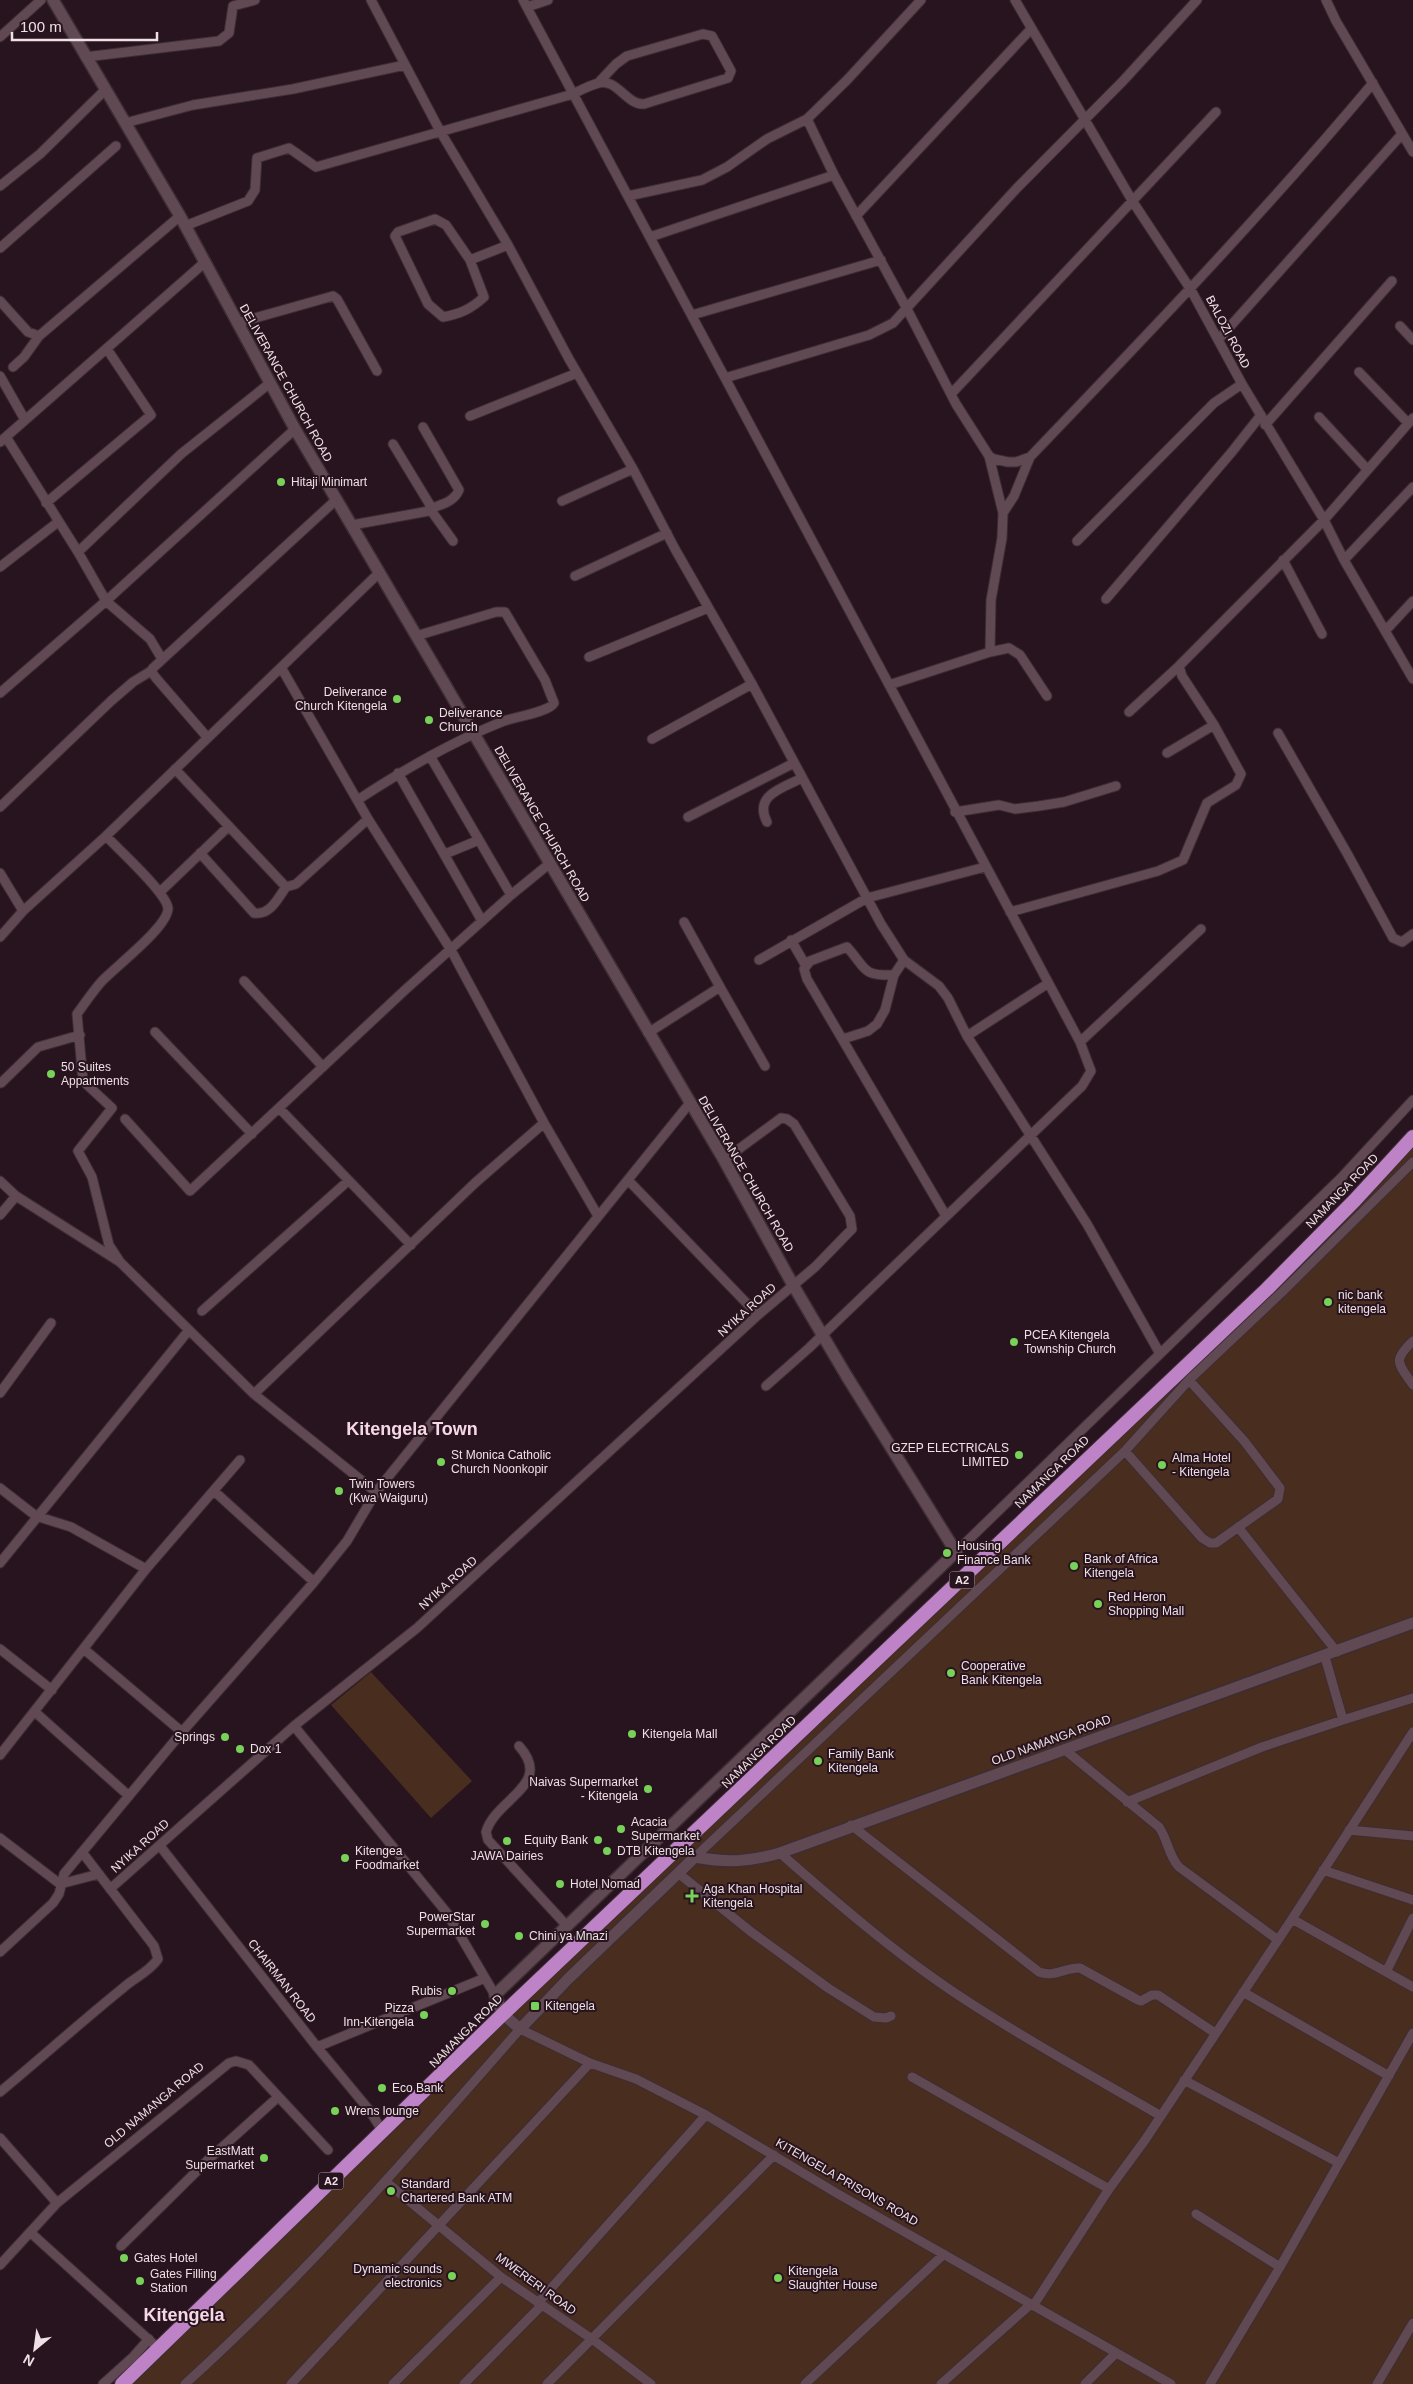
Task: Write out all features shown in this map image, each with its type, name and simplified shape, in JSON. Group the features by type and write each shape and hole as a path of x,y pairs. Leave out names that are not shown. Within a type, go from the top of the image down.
{"highway":[{"name":"NAMANGA ROAD","path":"122,2384 154,2343 383,2132 504,2014 1267,1289 1355,1200 1413,1137"}],"street":[{"path":"0,37 41,0"},
{"name":"DELIVERANCE CHURCH ROAD","path":"53,0 182,221 295,429 689,1104 724,1160 793,1285 846,1375 956,1552"},
{"path":"85,56 219,41 228,33 233,6 255,0"},
{"path":"371,0 440,131 508,245 577,373 633,469 708,608 752,684 867,898 904,960 939,986 948,998 967,1036 1030,1136 1059,1176 1160,1352"},
{"path":"548,0 525,3 955,812 1080,1042 1091,1071 1088,1080 766,1386"},
{"path":"628,196 702,180 727,167 767,139 807,119 848,80 921,0"},
{"name":"BALOZI ROAD","path":"1014,0 1133,202 1191,290 1242,384 1324,520 1344,560 1413,679"},
{"path":"725,378 869,335 893,322 1016,188 1085,120 1197,0"},
{"path":"1326,0 1413,152"},
{"path":"856,216 1031,29"},
{"path":"13,367 24,357 39,336 182,221 248,201 255,190 257,158 274,151 289,148 316,167 573,94 599,82 616,64 628,56 703,34 712,36 730,71 728,78 644,104 634,103 611,84 599,82"},
{"path":"124,123 193,105 293,89 405,65"},
{"path":"1002,513 1014,496 1030,457 1191,290 1314,154 1373,83"},
{"path":"0,186 40,154 105,90"},
{"path":"952,393 1216,112"},
{"path":"807,119 834,175 907,308 956,404 989,456 1002,513 1002,538 991,600 990,652"},
{"path":"1218,340 1402,134"},
{"path":"0,248 116,146"},
{"path":"650,237 834,175"},
{"path":"435,219 446,225 470,260 484,297 474,306 459,314 443,317 428,304 396,236 398,232 435,219"},
{"path":"470,260 508,245"},
{"path":"692,316 881,260"},
{"path":"162,659 150,639 106,601 78,552 3,440 204,263"},
{"path":"1265,424 1392,281"},
{"path":"237,323 333,296 337,299 377,371"},
{"path":"0,301 28,332 39,336"},
{"path":"1400,326 1413,340"},
{"path":"46,503 151,415 107,349"},
{"path":"1129,712 1179,666 1324,520 1411,420 1359,372"},
{"path":"470,416 577,373"},
{"path":"0,376 25,420"},
{"path":"78,552 181,454 270,383"},
{"path":"1077,541 1214,402 1242,384"},
{"path":"1106,598 1231,453 1260,415"},
{"path":"1319,417 1367,469"},
{"path":"352,525 427,513 430,509 456,497 459,490 423,427"},
{"path":"0,693 106,601 295,429"},
{"path":"393,444 430,509 453,541"},
{"path":"989,456 1001,461 1016,462 1030,457"},
{"path":"562,501 633,469"},
{"path":"1344,560 1413,487"},
{"path":"0,807 111,701 133,682 152,671 162,659 337,499"},
{"path":"0,567 58,522"},
{"path":"575,576 667,533"},
{"path":"1283,560 1322,634"},
{"path":"0,936 23,911 106,836 207,737 282,669 380,572"},
{"path":"1386,630 1413,601"},
{"path":"589,657 708,608"},
{"path":"359,799 398,773 473,733 512,718 547,709 554,703 545,680 510,617 505,612 496,612 416,636"},
{"path":"889,685 990,652 1009,648 1015,650 1047,696"},
{"path":"1010,912 1158,871 1183,860 1207,803 1240,780 1241,774 1214,725 1182,676 1179,666"},
{"path":"282,669 359,799 368,819 451,950 544,1123 598,1216"},
{"path":"152,671 207,737"},
{"path":"652,739 752,684"},
{"path":"1167,753 1214,725"},
{"path":"1278,734 1348,855 1393,938 1402,942 1413,934"},
{"path":"430,756 511,895"},
{"path":"688,817 794,763"},
{"path":"176,769 286,887"},
{"path":"398,773 482,921"},
{"path":"768,822 764,815 766,798 770,794 802,778"},
{"path":"955,812 999,805 1015,809 1064,802 1116,786"},
{"path":"200,854 254,913 261,914 268,911 286,887 296,884 368,819"},
{"path":"160,892 229,826"},
{"path":"106,836 160,892 168,907 166,918 141,946 102,982 77,1014 84,1081 112,1108 78,1151 92,1177 110,1245 120,1262"},
{"path":"445,854 479,840"},
{"path":"125,1119 190,1191 482,921 549,864"},
{"path":"759,960 867,898 985,867"},
{"path":"0,873 23,911"},
{"path":"684,922 765,1066"},
{"path":"1080,1042 1202,929"},
{"path":"791,940 806,966 804,969 807,979 946,1216"},
{"path":"806,966 824,955 847,948 866,973 876,976 894,975"},
{"path":"843,1039 868,1031 877,1024 885,1010 894,975 904,960"},
{"path":"244,980 323,1066"},
{"path":"967,1036 1047,984"},
{"path":"648,1033 720,987"},
{"path":"155,1032 252,1134"},
{"path":"1,1083 38,1047 80,1035"},
{"path":"496,1995 1341,1178 1413,1100"},
{"path":"0,1952 53,1903 59,1894 64,1874 182,1732 314,1582 347,1541 376,1492 689,1104"},
{"path":"279,1108 411,1245"},
{"name":"NYIKA ROAD","path":"110,1890 294,1726 417,1628 758,1315 850,1234 853,1225 850,1216 794,1124 787,1119 781,1118 724,1160"},
{"path":"254,1394 475,1183 544,1123"},
{"path":"185,2384 306,2266 385,2181 520,2029 568,1979 976,1590 1125,1451 1189,1380 1282,1292 1413,1163"},
{"path":"628,1180 758,1315"},
{"path":"202,1311 348,1181"},
{"path":"0,1182 16,1196 120,1262 254,1394 376,1492"},
{"path":"0,1215 16,1196"},
{"path":"0,1393 51,1323"},
{"path":"0,1563 36,1516 189,1330"},
{"path":"1413,1341 1400,1353 1398,1359 1399,1364 1413,1384"},
{"path":"1125,1451 1205,1541 1216,1543 1278,1499 1280,1488 1245,1442 1189,1380"},
{"path":"0,1755 85,1650 146,1569 240,1460"},
{"path":"0,1488 36,1516 71,1527 146,1569"},
{"path":"214,1491 314,1582"},
{"path":"1238,1527 1337,1652"},
{"path":"964,1578 976,1590"},
{"name":"OLD NAMANGA ROAD","path":"695,1857 735,1862 754,1860 780,1853 852,1825 1325,1657 1413,1623"},
{"path":"0,1649 52,1690"},
{"path":"85,1650 182,1732"},
{"path":"1325,1657 1343,1720"},
{"path":"852,1685 866,1696"},
{"path":"1127,1802 1246,1754 1413,1698"},
{"path":"35,1712 130,1796"},
{"path":"294,1726 447,1913 496,1995 504,2014"},
{"path":"941,2384 1032,2305 1109,2189 1161,2116 1412,1734"},
{"path":"519,1746 528,1756 532,1767 528,1782 495,1814 486,1832 488,1840 567,1926"},
{"path":"1065,1750 1159,1827 1164,1834 1173,1861 1179,1867 1278,1940"},
{"path":"852,1825 1039,1972 1050,1975 1073,1968 1080,1968 1138,2000 1141,2001 1152,1995 1158,1995 1215,2033"},
{"path":"1348,1830 1413,1836"},
{"path":"0,1838 60,1884"},
{"name":"CHAIRMAN ROAD","path":"160,1846 317,2047 370,2111 383,2132"},
{"path":"0,2092 158,1959 154,1946 82,1852"},
{"path":"780,1853 826,1893 960,1997 1034,2043 1161,2116"},
{"path":"1323,1870 1413,1900"},
{"path":"678,1873 750,1931 828,1988 874,2017 886,2018 891,2016"},
{"path":"60,1884 99,1874"},
{"path":"1386,1972 1413,1918"},
{"path":"1292,1919 1413,1987"},
{"path":"317,2047 485,1978"},
{"path":"1242,1992 1388,2076"},
{"name":"KITENGELA PRISONS ROAD","path":"504,2014 520,2029 590,2062 636,2079 706,2115 1171,2384"},
{"path":"1210,2384 1211,2378 1280,2267 1413,2033"},
{"name":"OLD NAMANGA ROAD","path":"0,2265 57,2203 229,2063 236,2061 249,2065 277,2098 328,2150"},
{"path":"291,2384 590,2062"},
{"path":"912,2077 1109,2189"},
{"path":"1184,2080 1339,2163"},
{"path":"121,2246 209,2159 277,2098"},
{"path":"464,2384 540,2304 706,2115"},
{"path":"0,2138 57,2203"},
{"path":"547,2384 774,2155"},
{"name":"MWERERI ROAD","path":"385,2181 440,2224 501,2277 592,2339 640,2381 651,2384"},
{"path":"1196,2214 1280,2267"},
{"path":"31,2233 154,2343 103,2384"},
{"path":"805,2384 944,2254"},
{"path":"393,2384 501,2277"},
{"path":"1378,2384 1413,2323"},
{"path":"1085,2384 1116,2353"}],"shaded area":[{"path":"1413,1140 1413,2384 122,2384"},
{"path":"371,1672 472,1781 431,1818 331,1705"}],"place":[{"name":"Hitaji Minimart","path":"281,482"},
{"name":"Deliverance Church Kitengela","path":"397,699"},
{"name":"Deliverance Church","path":"429,720"},
{"name":"50 Suites Appartments","path":"51,1074"},
{"name":"nic bank kitengela","path":"1328,1302"},
{"name":"PCEA Kitengela Township Church","path":"1014,1342"},
{"name":"GZEP ELECTRICALS LIMITED","path":"1019,1455"},
{"name":"St Monica Catholic Church Noonkopir","path":"441,1462"},
{"name":"Alma Hotel - Kitengela","path":"1162,1465"},
{"name":"Twin Towers (Kwa Waiguru)","path":"339,1491"},
{"name":"Housing Finance Bank","path":"947,1553"},
{"name":"Bank of Africa Kitengela","path":"1074,1566"},
{"name":"Red Heron Shopping Mall","path":"1098,1604"},
{"name":"Cooperative Bank Kitengela","path":"951,1673"},
{"name":"Kitengela Mall","path":"632,1734"},
{"name":"Springs","path":"225,1737"},
{"name":"Dox 1","path":"240,1749"},
{"name":"Family Bank Kitengela","path":"818,1761"},
{"name":"Naivas Supermarket - Kitengela","path":"648,1789"},
{"name":"Acacia Supermarket","path":"621,1829"},
{"name":"Equity Bank","path":"598,1840"},
{"name":"JAWA Dairies","path":"507,1841"},
{"name":"DTB Kitengela","path":"607,1851"},
{"name":"Kitengea Foodmarket","path":"345,1858"},
{"name":"Hotel Nomad","path":"560,1884"},
{"name":"Aga Khan Hospital Kitengela","path":"692,1896"},
{"name":"PowerStar Supermarket","path":"485,1924"},
{"name":"Chini ya Mnazi","path":"519,1936"},
{"name":"Rubis","path":"452,1991"},
{"name":"Kitengela","path":"535,2006"},
{"name":"Pizza Inn-Kitengela","path":"424,2015"},
{"name":"Eco Bank","path":"382,2088"},
{"name":"Wrens lounge","path":"335,2111"},
{"name":"EastMatt Supermarket","path":"264,2158"},
{"name":"Standard Chartered Bank ATM","path":"391,2191"},
{"name":"Gates Hotel","path":"124,2258"},
{"name":"Dynamic sounds electronics","path":"452,2276"},
{"name":"Kitengela Slaughter House","path":"778,2278"},
{"name":"Gates Filling Station","path":"140,2281"}],"district":[{"name":"Kitengela Town","path":"412,1429"},
{"name":"Kitengela","path":"184,2315"}]}
